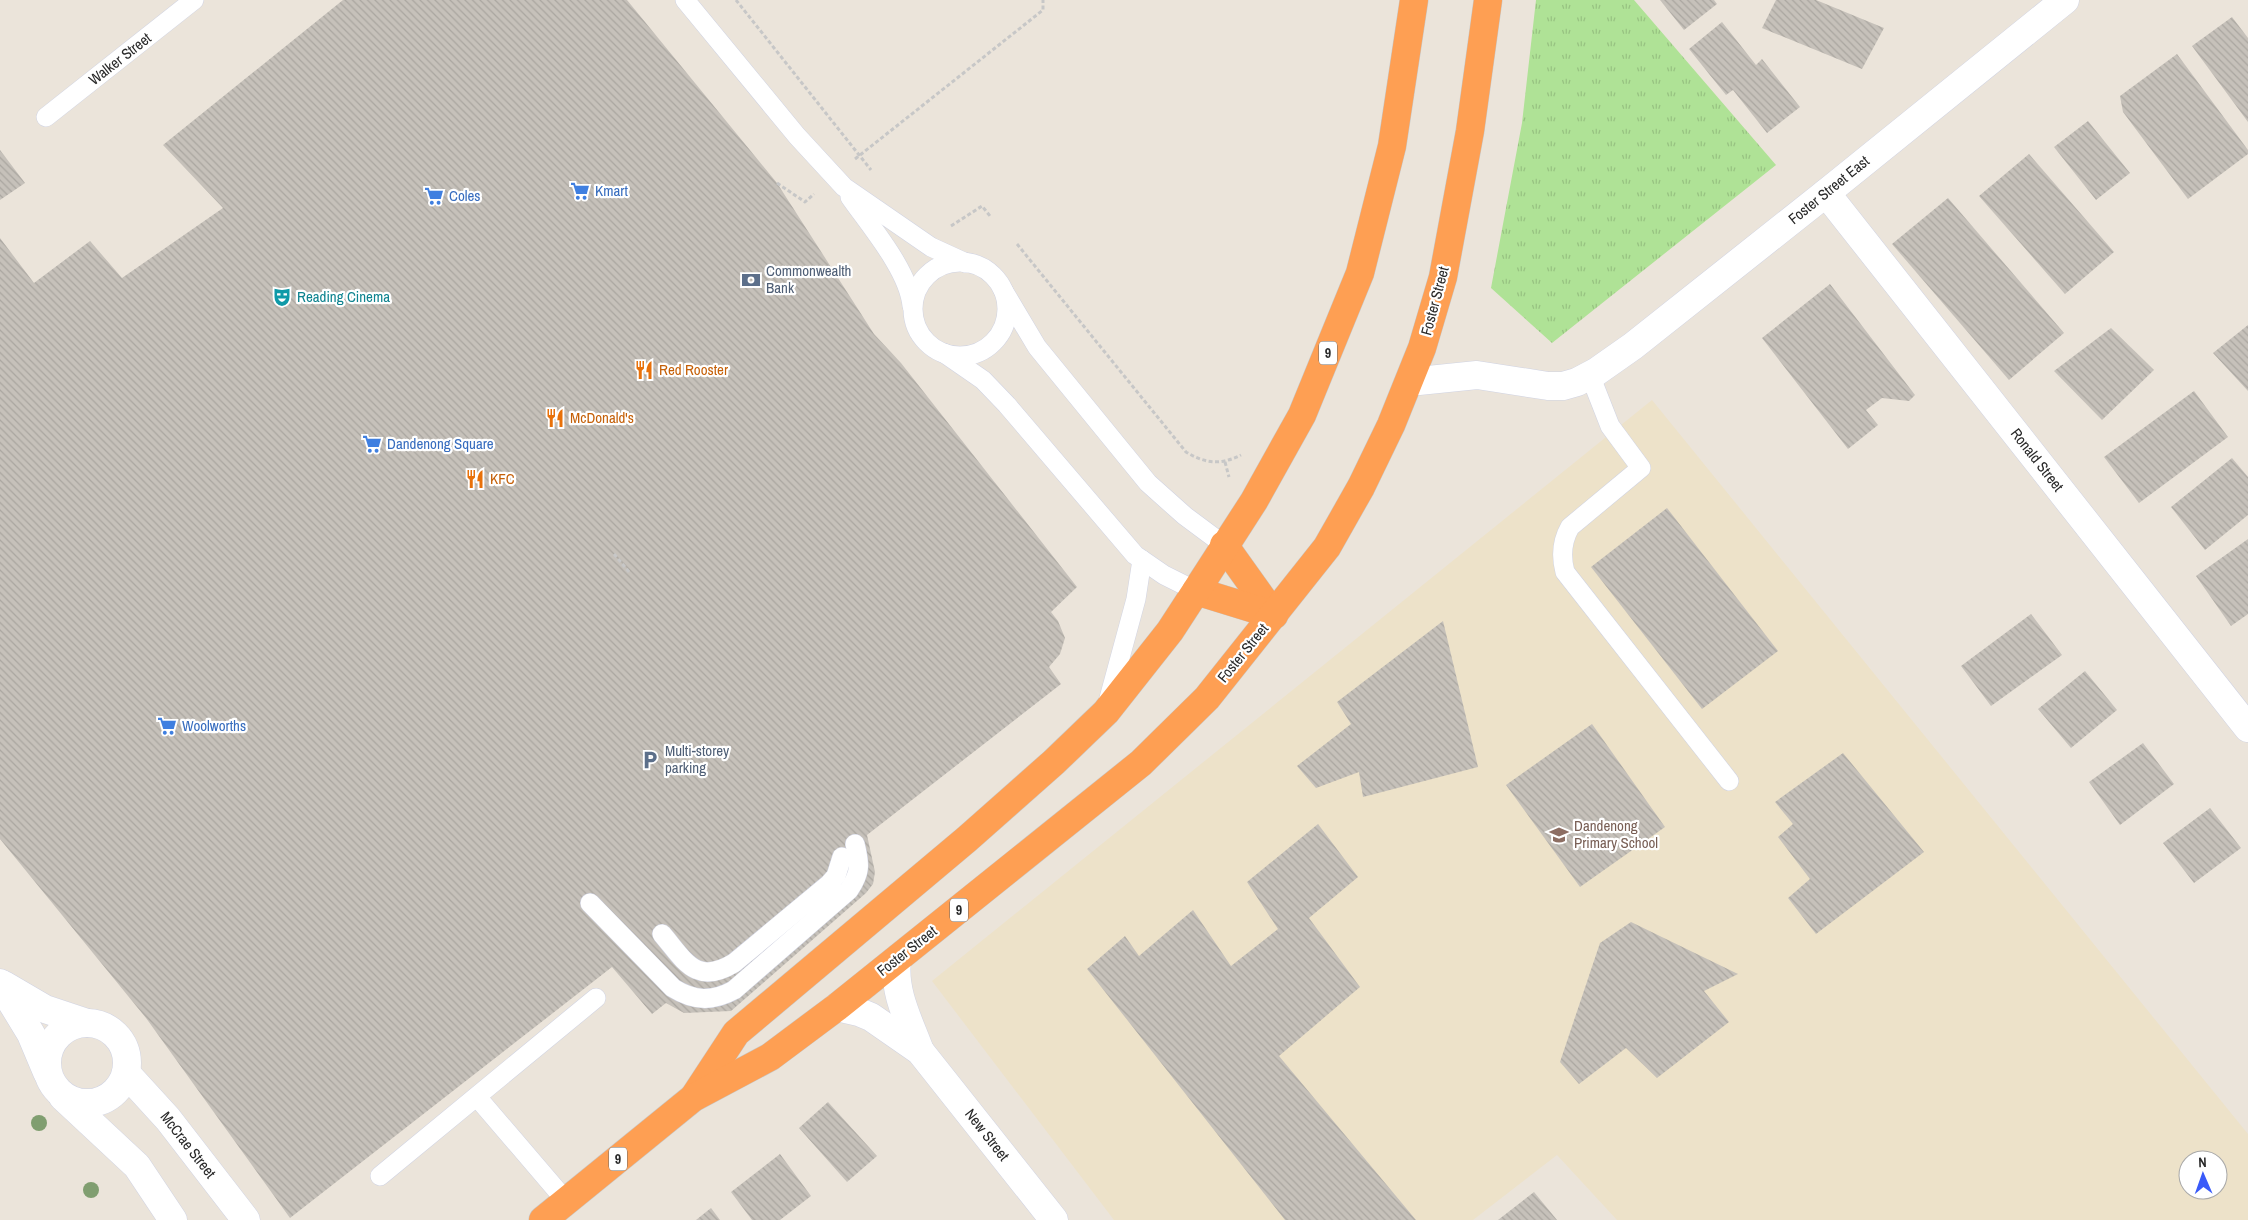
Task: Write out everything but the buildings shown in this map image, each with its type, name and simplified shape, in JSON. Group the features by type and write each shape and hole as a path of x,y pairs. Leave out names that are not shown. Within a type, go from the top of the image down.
{"highway":[{"name":"Foster Street","path":"693,1098 736,1033 967,839 1054,762 1106,712 1164,638 1196,591 1254,501 1302,416 1360,273 1392,146 1414,0"},
{"name":"Foster Street","path":"543,1220 693,1098 770,1057 836,1007 1141,763 1208,698 1327,547 1361,487 1391,425 1422,348 1443,277 1470,131 1488,0"},
{"path":"1224,545 1274,615"},
{"path":"1196,591 1274,615"}],"street":[{"name":"Foster Street East","path":"1409,382 1476,375 1557,386 1577,382 1590,375 1633,346 2065,0"},
{"name":"Ronald Street","path":"1826,192 2248,728"},
{"name":"New Street","path":"897,960 896,984 899,996 920,1051"},
{"path":"0,983 45,1009 102,1026 122,1042 127,1058 126,1073 119,1088 113,1094 98,1102 89,1103 73,1101 53,1083 47,1059 52,1043 57,1036 71,1026 87,1022"},
{"path":"0,983 31,1034 53,1083 137,1166 173,1220"},
{"name":"New Street","path":"836,1007 854,1010 871,1017 920,1051 1054,1220"},
{"name":"McCrae Street","path":"126,1073 168,1119 246,1220"}],"lane":[{"name":"Walker Street","path":"46,117 194,0"},
{"path":"685,0 797,136 839,182 901,270 909,287 914,321 922,337 935,350 959,356 975,354 994,341 1006,320 1007,305 1003,290"},
{"path":"839,182 931,247 986,270 993,276 1037,347 1148,484 1185,516 1224,545"},
{"path":"913,312 914,297 924,278 943,265 966,263"},
{"path":"944,353 982,380 1007,405 1109,525 1142,560 1164,575 1196,591"},
{"path":"1590,375 1610,426 1641,468 1570,527 1565,538 1562,553 1565,572 1729,782"},
{"path":"1106,712 1136,599 1142,560"},
{"path":"590,903 660,977 684,995 698,999 722,996 734,990 849,890 860,868 848,851 830,884 734,964 722,971 701,973 693,970 662,934"},
{"path":"380,1176 596,998"},
{"path":"477,1097 566,1201"}],"path":[{"path":"736,0 876,177"},
{"path":"778,183 805,202 839,182 859,156 1043,10 1043,0"},
{"path":"946,227 954,225 982,206 990,216"},
{"path":"1017,244 1186,452 1203,461 1225,462 1242,455 1246,451"},
{"path":"1225,462 1229,477"},
{"path":"614,554 629,572"}],"shaded area":[{"name":"Dandenong Primary School","path":"1652,400 2248,1134 2248,1220 1617,1220 1557,1155 1473,1220 1114,1220 932,981"}],"green space":[{"path":"1536,0 1634,0 1776,165 1552,343 1491,288 1522,123"}],"place":[{"name":"Kmart","path":"580,191"},
{"name":"Coles","path":"434,196"},
{"name":"Commonwealth Bank","path":"751,280"},
{"name":"Reading Cinema","path":"282,297"},
{"name":"Red Rooster","path":"644,370"},
{"name":"McDonald's","path":"555,418"},
{"name":"Dandenong Square","path":"372,444"},
{"name":"KFC","path":"475,479"},
{"name":"Woolworths","path":"167,726"},
{"name":"Multi-storey parking","path":"650,760"},
{"name":"Dandenong Primary School","path":"1559,835"}]}
